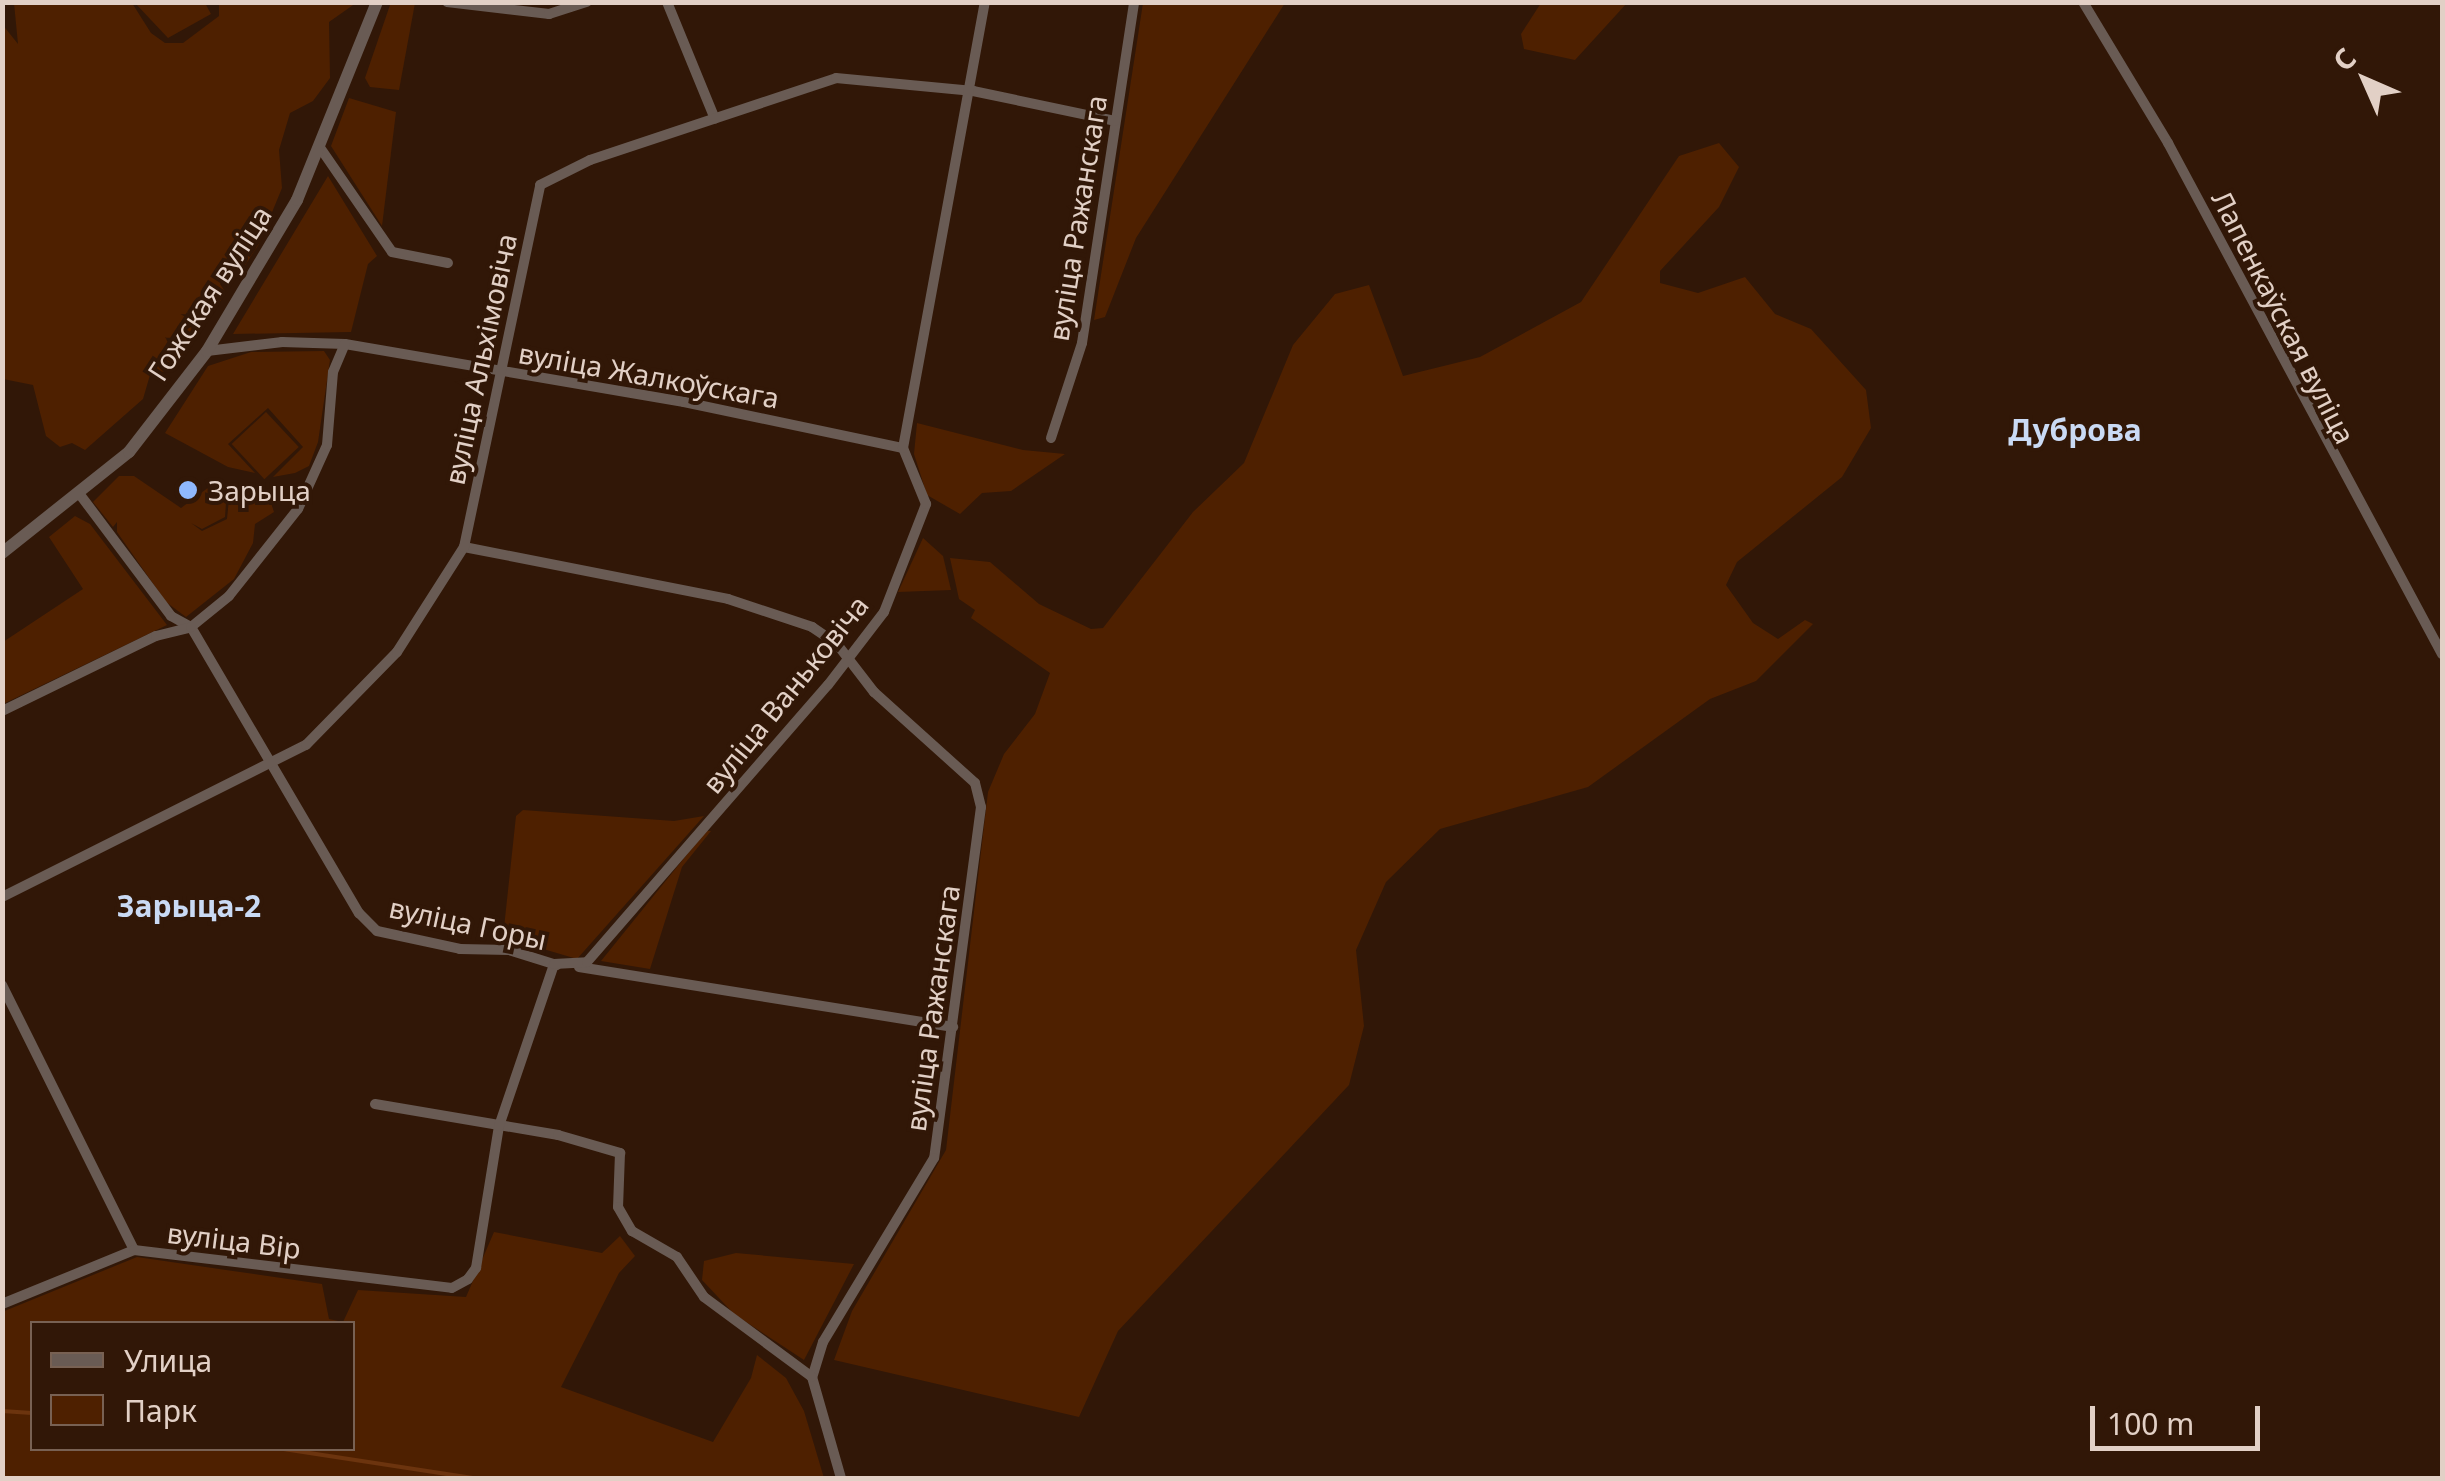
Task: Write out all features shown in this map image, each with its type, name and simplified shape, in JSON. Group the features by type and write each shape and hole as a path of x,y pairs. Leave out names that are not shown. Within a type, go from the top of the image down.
{"street":[{"name":"Гожская вуліца","path":"2,553 81,496 129,452 206,351 272,247 321,149 377,2"},
{"path":"447,2 550,14 587,2"},
{"path":"668,2 715,119"},
{"path":"903,448 973,91 985,2"},
{"name":"вуліца Ражанскага","path":"1052,438 1082,343 1134,2"},
{"name":"Лапенкаўская вуліца","path":"2083,2 2177,160 2282,366 2442,654"},
{"name":"вуліца Альхімовіча","path":"2,897 306,745 397,652 464,546 540,185 590,160 836,78 973,91 1115,121"},
{"path":"321,149 392,252 448,262"},
{"name":"вуліца Жалкоўскага","path":"206,351 282,342 345,344 684,402 903,448"},
{"path":"2,711 156,636 191,628 271,550 298,509 327,445 333,372 345,344"},
{"name":"вуліца Ваньковіча","path":"554,964 587,962 884,612 926,504 903,448"},
{"name":"вуліца Горы","path":"81,496 171,616 191,628 359,913 378,931 460,949 508,950 554,964 953,1027"},
{"path":"464,546 728,599 812,628 847,656"},
{"name":"вуліца Ражанскага","path":"812,1377 822,1342 934,1158 981,807 963,768 874,692 847,656"},
{"path":"499,1126 554,964"},
{"path":"2,985 134,1250"},
{"path":"376,1104 620,1153 618,1207 632,1231 677,1257 704,1297 812,1377 840,1478"},
{"name":"вуліца Вір","path":"2,1304 134,1250 452,1288 468,1279 476,1268 499,1126"}],"green space":[{"path":"391,2 415,3 399,90 370,87 365,78"},
{"path":"1541,2 1627,3 1575,60 1524,49 1521,34"},
{"path":"14,3 132,3 151,33 165,43 183,43 219,16 219,3 356,3 329,22 330,78 313,101 290,113 279,150 282,188 259,244 244,267 230,268 220,284 226,293 173,369 150,375 143,399 85,450 72,443 60,447 46,436 33,385 3,379 2,24 18,44"},
{"path":"135,3 205,3 211,14 168,38"},
{"path":"1143,3 1285,3 1136,238 1105,317 1094,320"},
{"path":"349,98 396,112 382,226 331,146"},
{"path":"1719,143 1739,167 1719,207 1660,271 1660,283 1698,293 1745,277 1775,314 1811,329 1866,390 1871,428 1842,477 1737,562 1726,585 1753,623 1778,639 1805,620 1813,624 1756,681 1710,699 1588,787 1440,829 1386,882 1356,950 1364,1026 1349,1085 1118,1331 1079,1417 834,1360 852,1311 946,1150 988,792 1004,754 1035,714 1050,673 971,618 975,610 959,599 950,558 990,562 1039,604 1091,629 1103,628 1193,512 1244,463 1293,345 1335,294 1369,285 1403,376 1480,357 1581,302 1679,156"},
{"path":"328,176 377,256 368,264 351,332 233,334"},
{"path":"324,351 330,360 318,442 309,466 273,477 303,447 268,408 228,444 255,473 228,467 165,433 208,366 251,352"},
{"path":"266,412 299,447 264,479 232,444"},
{"path":"917,423 1023,450 1065,454 1011,491 982,493 960,514 927,495 914,454"},
{"path":"119,476 134,476 181,508 209,487 227,489 225,517 202,529 191,523 202,531 227,519 230,489 257,489 269,497 274,512 255,524 253,543 234,579 186,617 166,602 117,532 117,522 113,527 93,502"},
{"path":"75,516 90,524 167,625 3,704 3,642 83,589 49,537"},
{"path":"923,538 943,556 951,590 898,592"},
{"path":"523,810 674,821 704,816 577,959 503,937 516,816"},
{"path":"706,831 711,831 682,867 650,969 601,961"},
{"path":"494,1232 602,1253 620,1236 635,1256 619,1273 561,1387 713,1442 751,1378 757,1355 786,1378 804,1411 824,1478 3,1478 2,1312 137,1257 322,1284 329,1319 338,1321 30,1321 30,1451 355,1451 355,1321 343,1321 358,1290 466,1297"},
{"path":"736,1253 854,1264 804,1360 734,1314 702,1280 704,1261"}],"waterway":[{"path":"2,1411 30,1413"},
{"path":"297,1451 473,1478"}],"place":[{"name":"Зарыца","path":"188,490"}],"district":[{"name":"Дуброва","path":"2075,430"},
{"name":"Зарыца-2","path":"189,906"}]}
